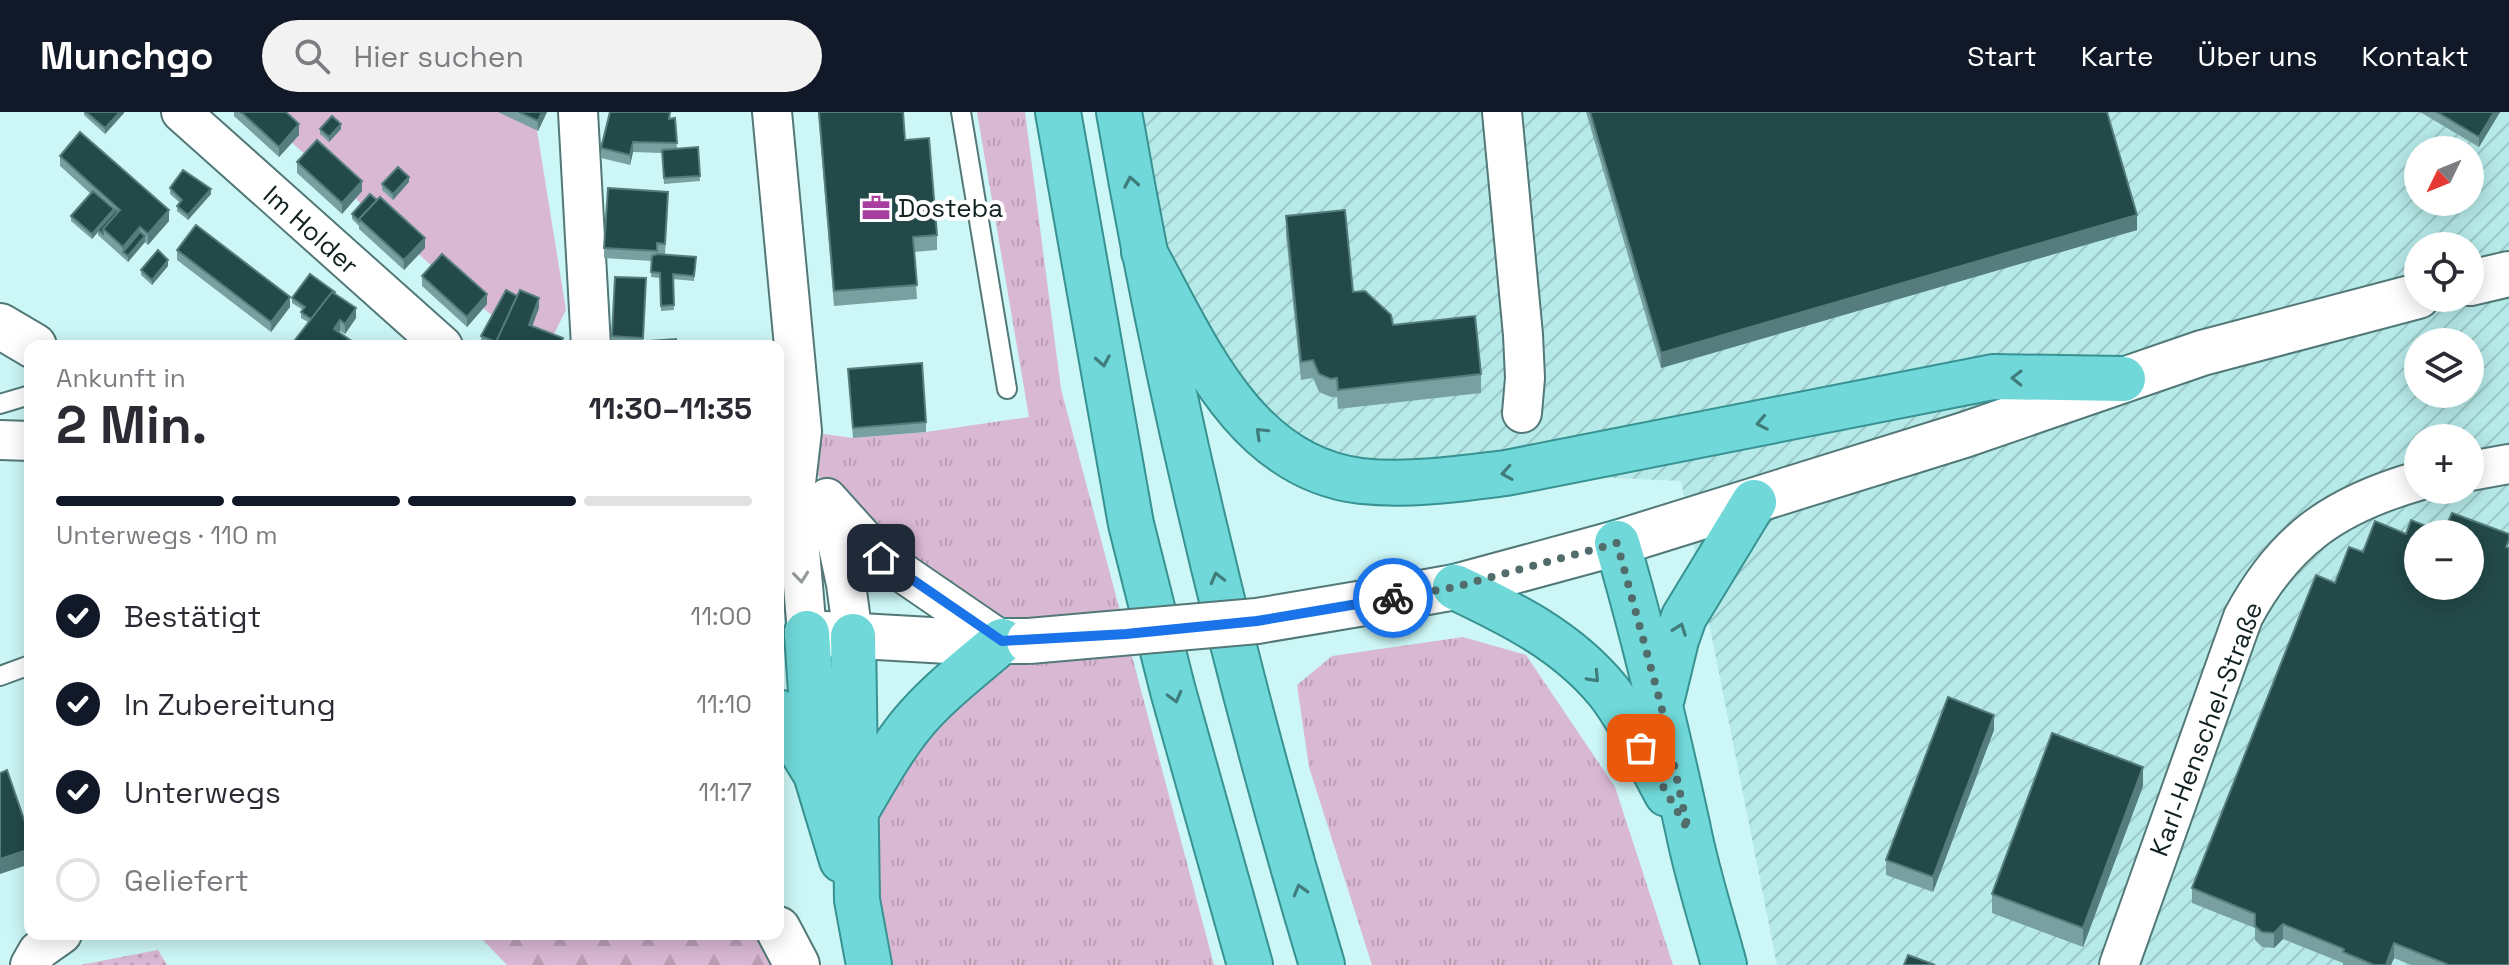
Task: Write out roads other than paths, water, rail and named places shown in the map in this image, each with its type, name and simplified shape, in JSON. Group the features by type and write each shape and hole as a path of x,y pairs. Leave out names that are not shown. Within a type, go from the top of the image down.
{"highway":[{"path":"1058,112 1131,524 1250,965"},
{"path":"1119,112 1144,252 1201,514 1280,822 1322,965"},
{"path":"1144,252 1222,390 1249,421 1278,450 1318,470 1358,480 1434,482 1506,473 1993,377 2123,379"},
{"path":"1661,705 1684,617 1754,502"},
{"path":"1617,543 1661,705 1688,830 1724,965"},
{"path":"1455,587 1535,627 1578,659 1609,693 1688,830"},
{"path":"792,631 816,774 831,828 857,900"},
{"path":"853,636 857,900 869,965"},
{"path":"855,813 898,741 913,722 932,702 1016,641"},
{"path":"784,722 816,774"}],"main road":[{"path":"2484,280 2509,274"},
{"path":"792,631 1016,641 1257,621 1455,587 1754,502 1964,435 2202,353 2404,300"},
{"path":"0,326 24,340"},
{"path":"784,940 797,965"}],"street":[{"name":"Im Holder","path":"181,112 436,340"},
{"path":"578,112 591,340"},
{"path":"772,112 802,431 811,494 846,584 853,636"},
{"path":"1502,112 1523,335 1525,378 1522,413"},
{"path":"0,440 24,441"},
{"path":"2484,468 2509,464"},
{"name":"Karl-Henschel-Straße","path":"2119,965 2243,617 2254,597 2292,548 2320,523 2378,492 2404,485"},
{"path":"784,523 811,494"},
{"path":"792,631 811,494"},
{"path":"811,494 881,558 1016,641"},
{"path":"30,965 38,951 54,940"}],"lane":[{"path":"961,112 1007,389"},
{"path":"0,404 24,397"},
{"path":"0,676 24,667"}],"place":[{"name":"Dosteba","path":"876,208"}]}
